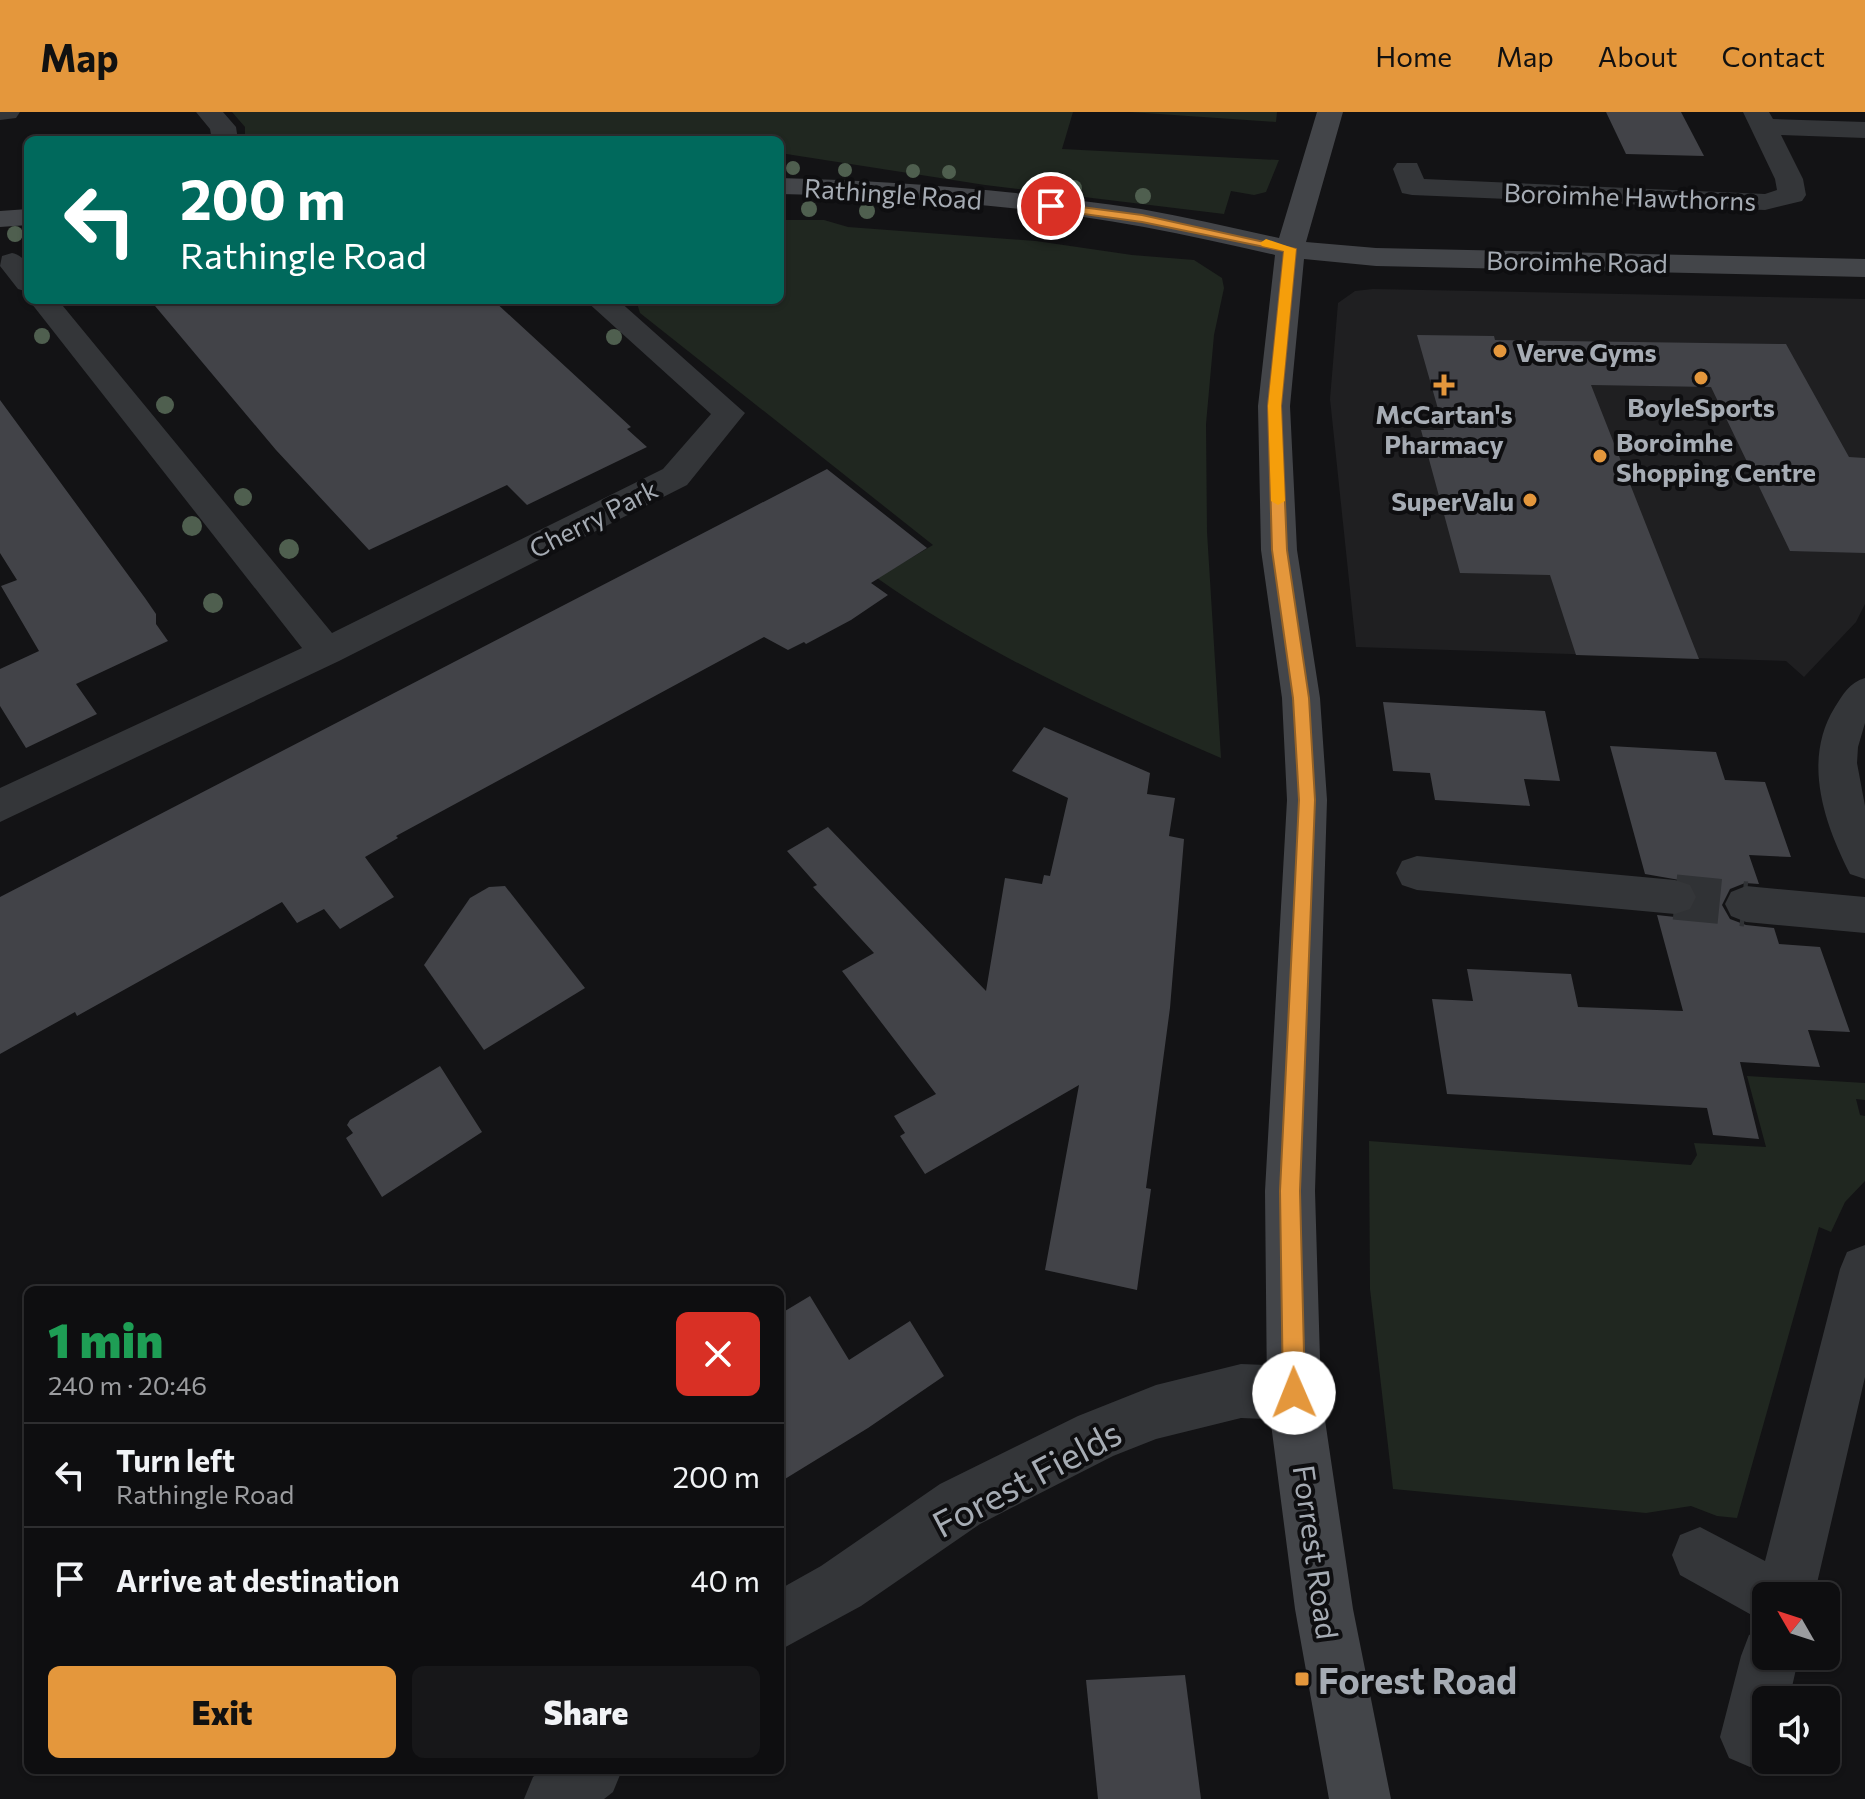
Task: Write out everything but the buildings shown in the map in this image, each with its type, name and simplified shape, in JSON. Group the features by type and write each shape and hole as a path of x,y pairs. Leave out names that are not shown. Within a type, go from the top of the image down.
{"street":[{"path":"209,112 223,127 224,136"},
{"name":"Forrest Road","path":"1330,112 1290,249 1274,406 1279,550 1301,698 1307,800 1290,1191 1294,1393 1324,1609 1360,1799"},
{"name":"Boroimhe Hawthorns","path":"1760,119 1865,130"},
{"name":"Boroimhe Hawthorns","path":"1407,169 1412,187 1765,202 1792,195 1789,179 1760,119"},
{"name":"Rathingle Road","path":"784,186 861,188 990,199 1142,218 1290,249"},
{"path":"0,219 24,217"},
{"name":"Boroimhe Road","path":"1290,249 1376,257 1865,268"},
{"path":"45,304 326,652"},
{"name":"Cherry Park","path":"0,806 326,652 675,477 729,413 605,304"},
{"path":"1865,692 1843,729 1836,756 1839,789 1865,862"},
{"path":"1417,873 1675,897"},
{"path":"1746,904 1865,915"},
{"path":"1788,1582 1865,1269"},
{"name":"Forest Fields","path":"784,1619 841,1586 960,1504 1097,1435 1156,1412 1241,1391 1294,1393"},
{"path":"1700,1555 1752,1585"},
{"path":"1750,1737 1767,1670"},
{"path":"555,1799 586,1774"}],"shaded area":[{"path":"232,112 1073,112 1062,149 1279,160 1266,192 1254,195 1231,191 1224,214 985,185 784,154 784,136 245,136 245,127"},
{"path":"1130,112 1277,112 1276,122"},
{"path":"784,220 824,220 848,227 1036,241 1132,255 1194,260 1222,278 1224,288 1214,335 1206,424 1207,532 1221,758 1044,677 958,630 877,578 933,545 640,313 637,304 784,304"},
{"name":"Boroimhe Shopping Centre","path":"1355,291 1865,299 1865,604 1856,622 1804,677 1786,661 1356,647 1330,399 1338,303"},
{"path":"1747,1076 1865,1083 1865,1100 1856,1099 1860,1115 1865,1116 1865,1181 1845,1202 1831,1232 1819,1227 1737,1518 1717,1516 1691,1506 1646,1513 1393,1489 1370,1289 1369,1141 1691,1165 1697,1155 1694,1143 1766,1147"}],"tunnel":[{"path":"1675,897 1746,904"}],"slow traffic":[{"path":"1266,243 1290,249 1274,406 1278,501"}],"place":[{"name":"Verve Gyms","path":"1500,351"},
{"name":"BoyleSports","path":"1701,378"},
{"name":"McCartan's Pharmacy","path":"1444,385"},
{"name":"Boroimhe Shopping Centre","path":"1600,456"},
{"name":"SuperValu","path":"1530,500"},
{"name":"Forest Road","path":"1302,1679"}],"route":[{"path":"1051,206 1142,218 1290,249 1274,406 1279,550 1301,698 1307,800 1290,1191 1294,1393"}]}
